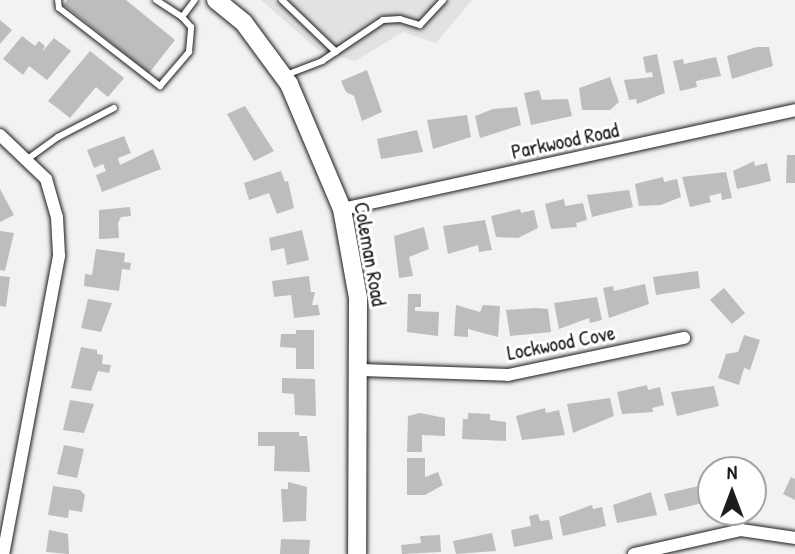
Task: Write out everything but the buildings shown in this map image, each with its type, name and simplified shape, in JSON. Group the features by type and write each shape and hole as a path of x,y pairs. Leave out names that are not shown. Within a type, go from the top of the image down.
{"main road":[{"name":"Coleman Road","path":"216,0 244,23 283,76 342,209 358,298 361,370 358,554"}],"street":[{"name":"Parkwood Road","path":"342,209 795,110"},
{"path":"0,135 29,158 46,179 57,216 60,256 3,554"},
{"name":"Lockwood Cove","path":"361,370 509,375 684,338"},
{"path":"634,554 741,530 795,538"}],"lane":[{"path":"58,0 59,8 160,86 189,52 191,27 182,17 156,0"},
{"path":"182,17 195,0"},
{"path":"282,0 336,51"},
{"path":"283,76 336,51 383,20 420,25 443,0"},
{"path":"29,158 58,137 114,108"}],"shaded area":[{"path":"261,0 472,0 436,43 403,32 355,61 318,50"}]}
